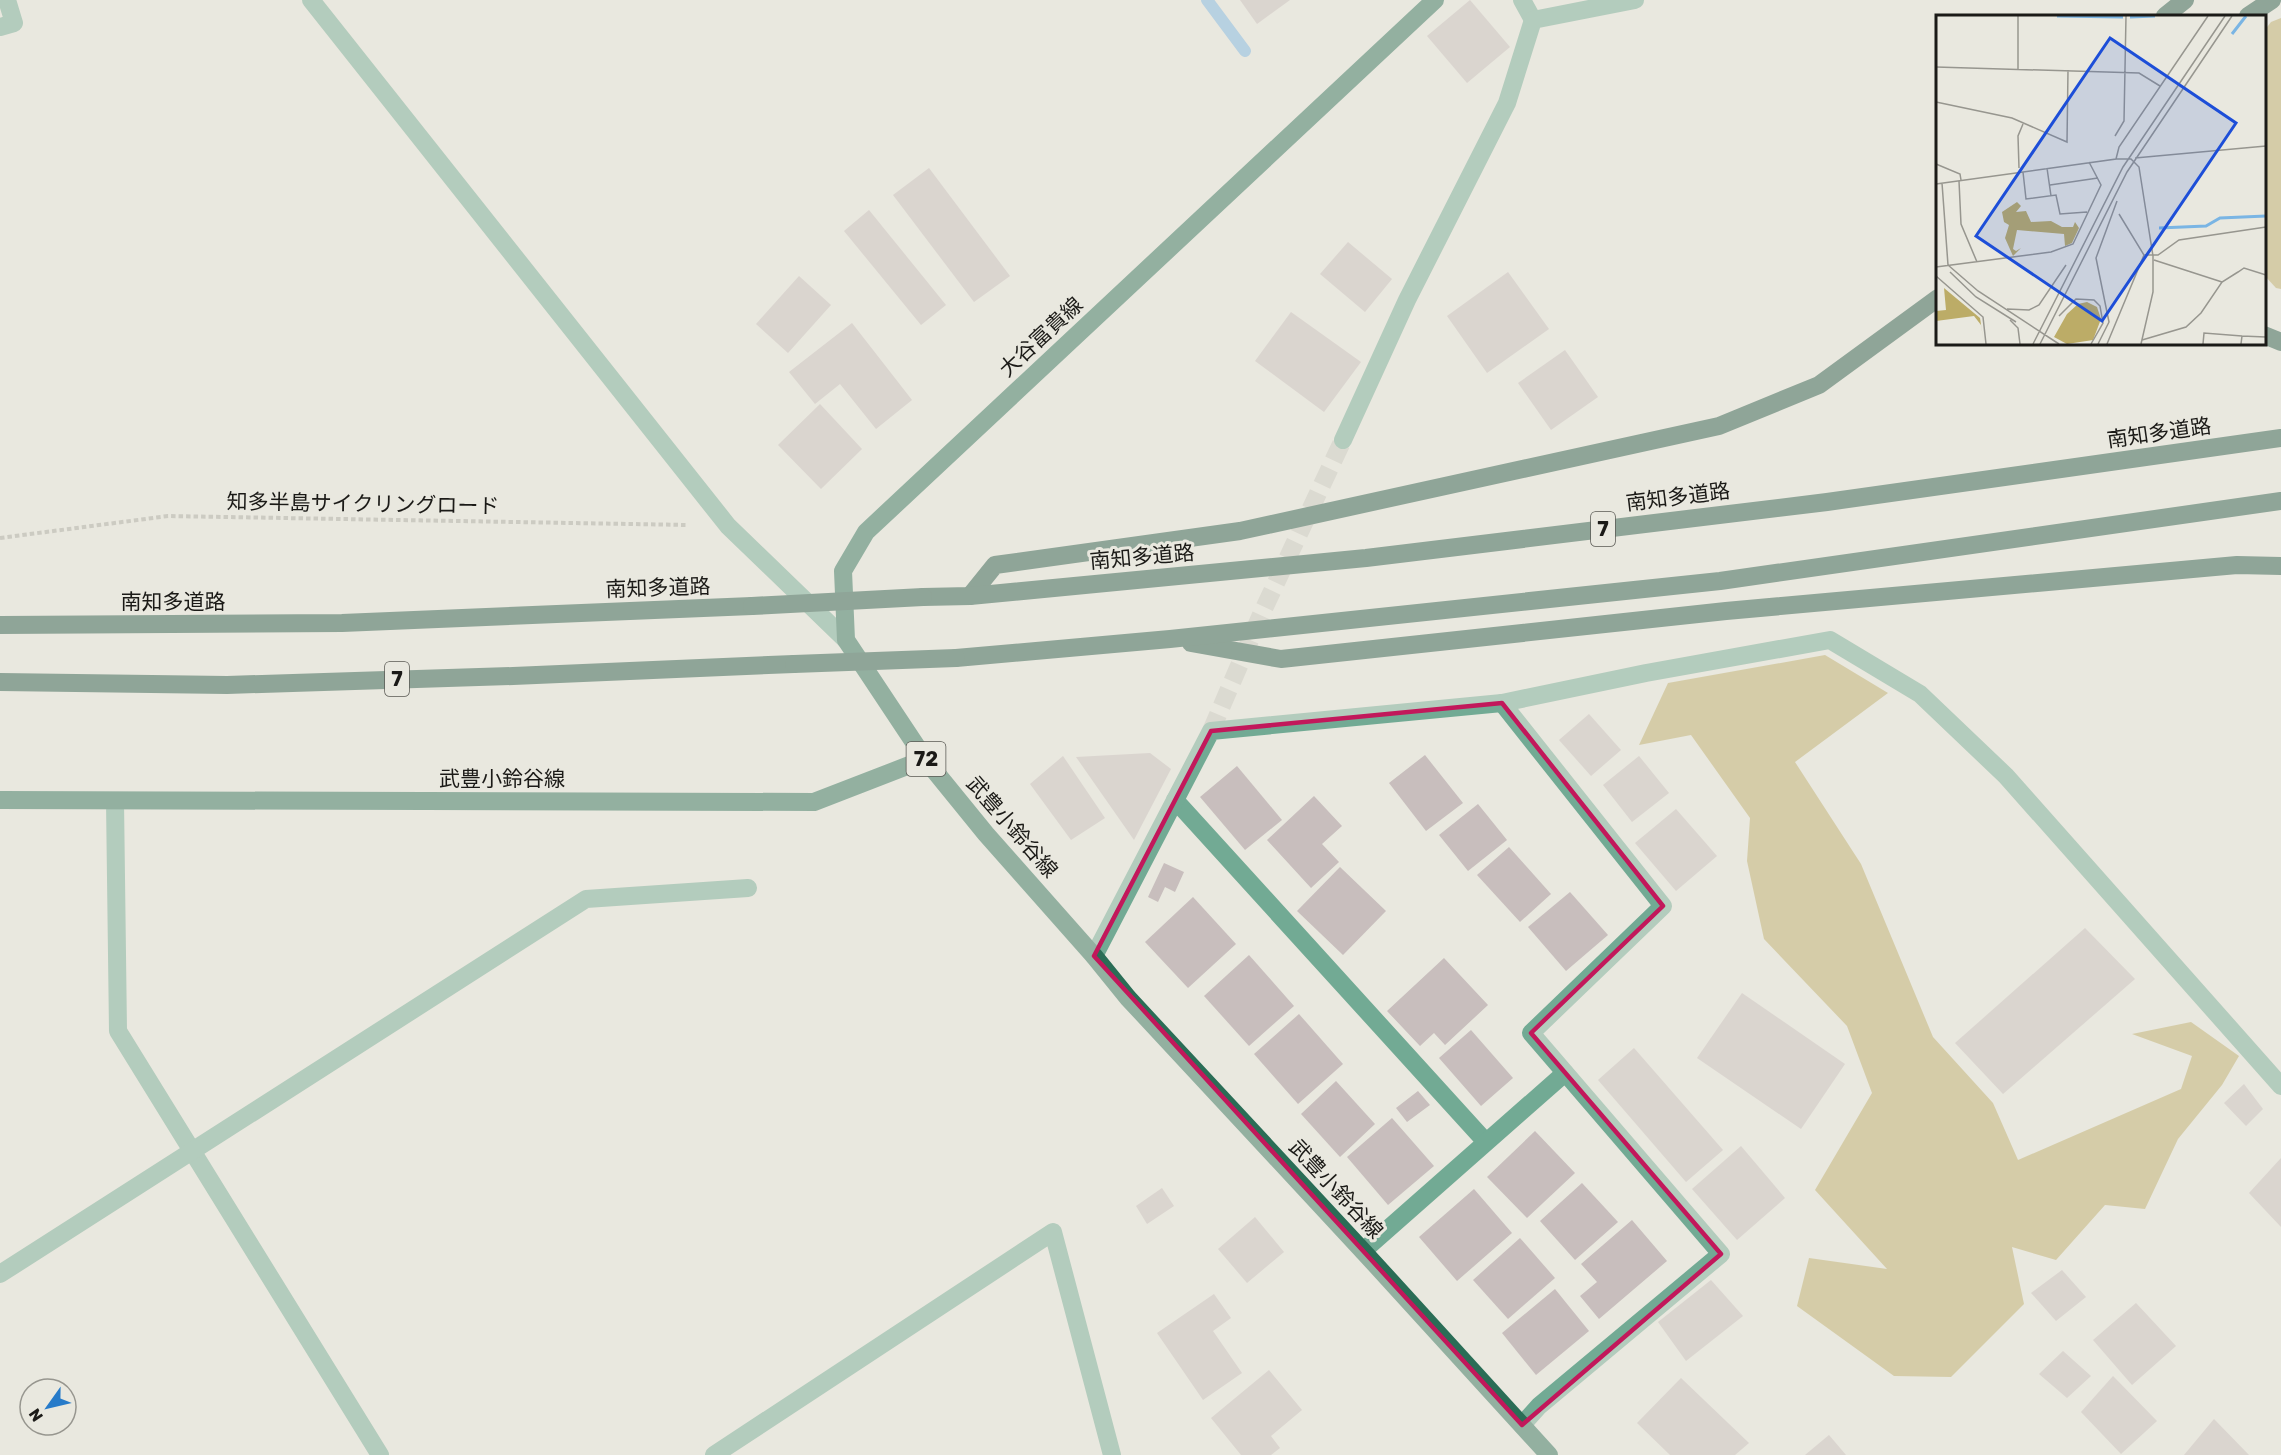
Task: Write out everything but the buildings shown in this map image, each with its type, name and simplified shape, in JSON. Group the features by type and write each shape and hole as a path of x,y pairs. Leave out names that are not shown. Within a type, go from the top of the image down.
{"highway":[{"path":"2166,15 2185,0"},
{"path":"2250,15 2272,0"},
{"path":"970,596 995,565 1240,531 1719,426 1819,385 1936,299"},
{"path":"2266,335 2281,342"},
{"name":"南知多道路","path":"0,625 342,623 970,596 1378,556 1827,502 2281,438"},
{"name":"7","path":"0,682 227,684 513,676 956,658 1170,639 1720,581 2281,501"},
{"path":"1170,639 1281,658 1726,611 2237,565 2281,566"}],"main road":[{"name":"大谷富貴線","path":"846,640 843,571 866,532 1435,0"},
{"path":"846,640 925,759"},
{"name":"武豊小鈴谷線","path":"0,800 814,802 925,759 986,834 1094,956 1128,999 1549,1455"}],"street":[{"path":"0,27 14,23 7,0"},
{"path":"311,0 728,526 846,640"},
{"path":"1343,440 1407,300 1507,103 1533,20 1522,0"},
{"path":"1533,20 1635,0"},
{"path":"1094,956 1211,731 1502,703 1646,673 1830,640 1920,694 2006,776 2281,1086"},
{"path":"1502,703 1663,906 1531,1033 1721,1254 1539,1406 1522,1425"},
{"path":"1175,800 1485,1141"},
{"path":"115,801 118,1031 380,1455"},
{"path":"0,1274 586,899 748,888"},
{"path":"1363,1251 1485,1141 1566,1073"},
{"path":"714,1455 1053,1232 1112,1455"}],"path":[{"name":"知多半島サイクリングロード","path":"0,538 168,516 728,526"}],"highlighted area":[{"path":"1502,703 1663,906 1531,1033 1721,1254 1522,1425 1094,956 1211,731"}],"shaded area":[{"path":"2281,18 2281,289 2276,288 2266,277 2266,28 2271,22"},
{"path":"1825,655 1888,693 1795,762 1861,864 1933,1037 1993,1103 2018,1160 2181,1089 2192,1056 2132,1034 2191,1022 2239,1056 2222,1085 2178,1139 2145,1209 2105,1205 2056,1260 2012,1247 2024,1304 1951,1377 1894,1376 1797,1306 1809,1258 1887,1269 1815,1190 1872,1093 1847,1026 1764,939 1747,861 1750,818 1691,735 1639,745 1668,683"}],"waterway":[{"path":"1207,0 1245,51"}],"tunnel":[{"path":"1211,731 1260,617 1343,440"}]}
